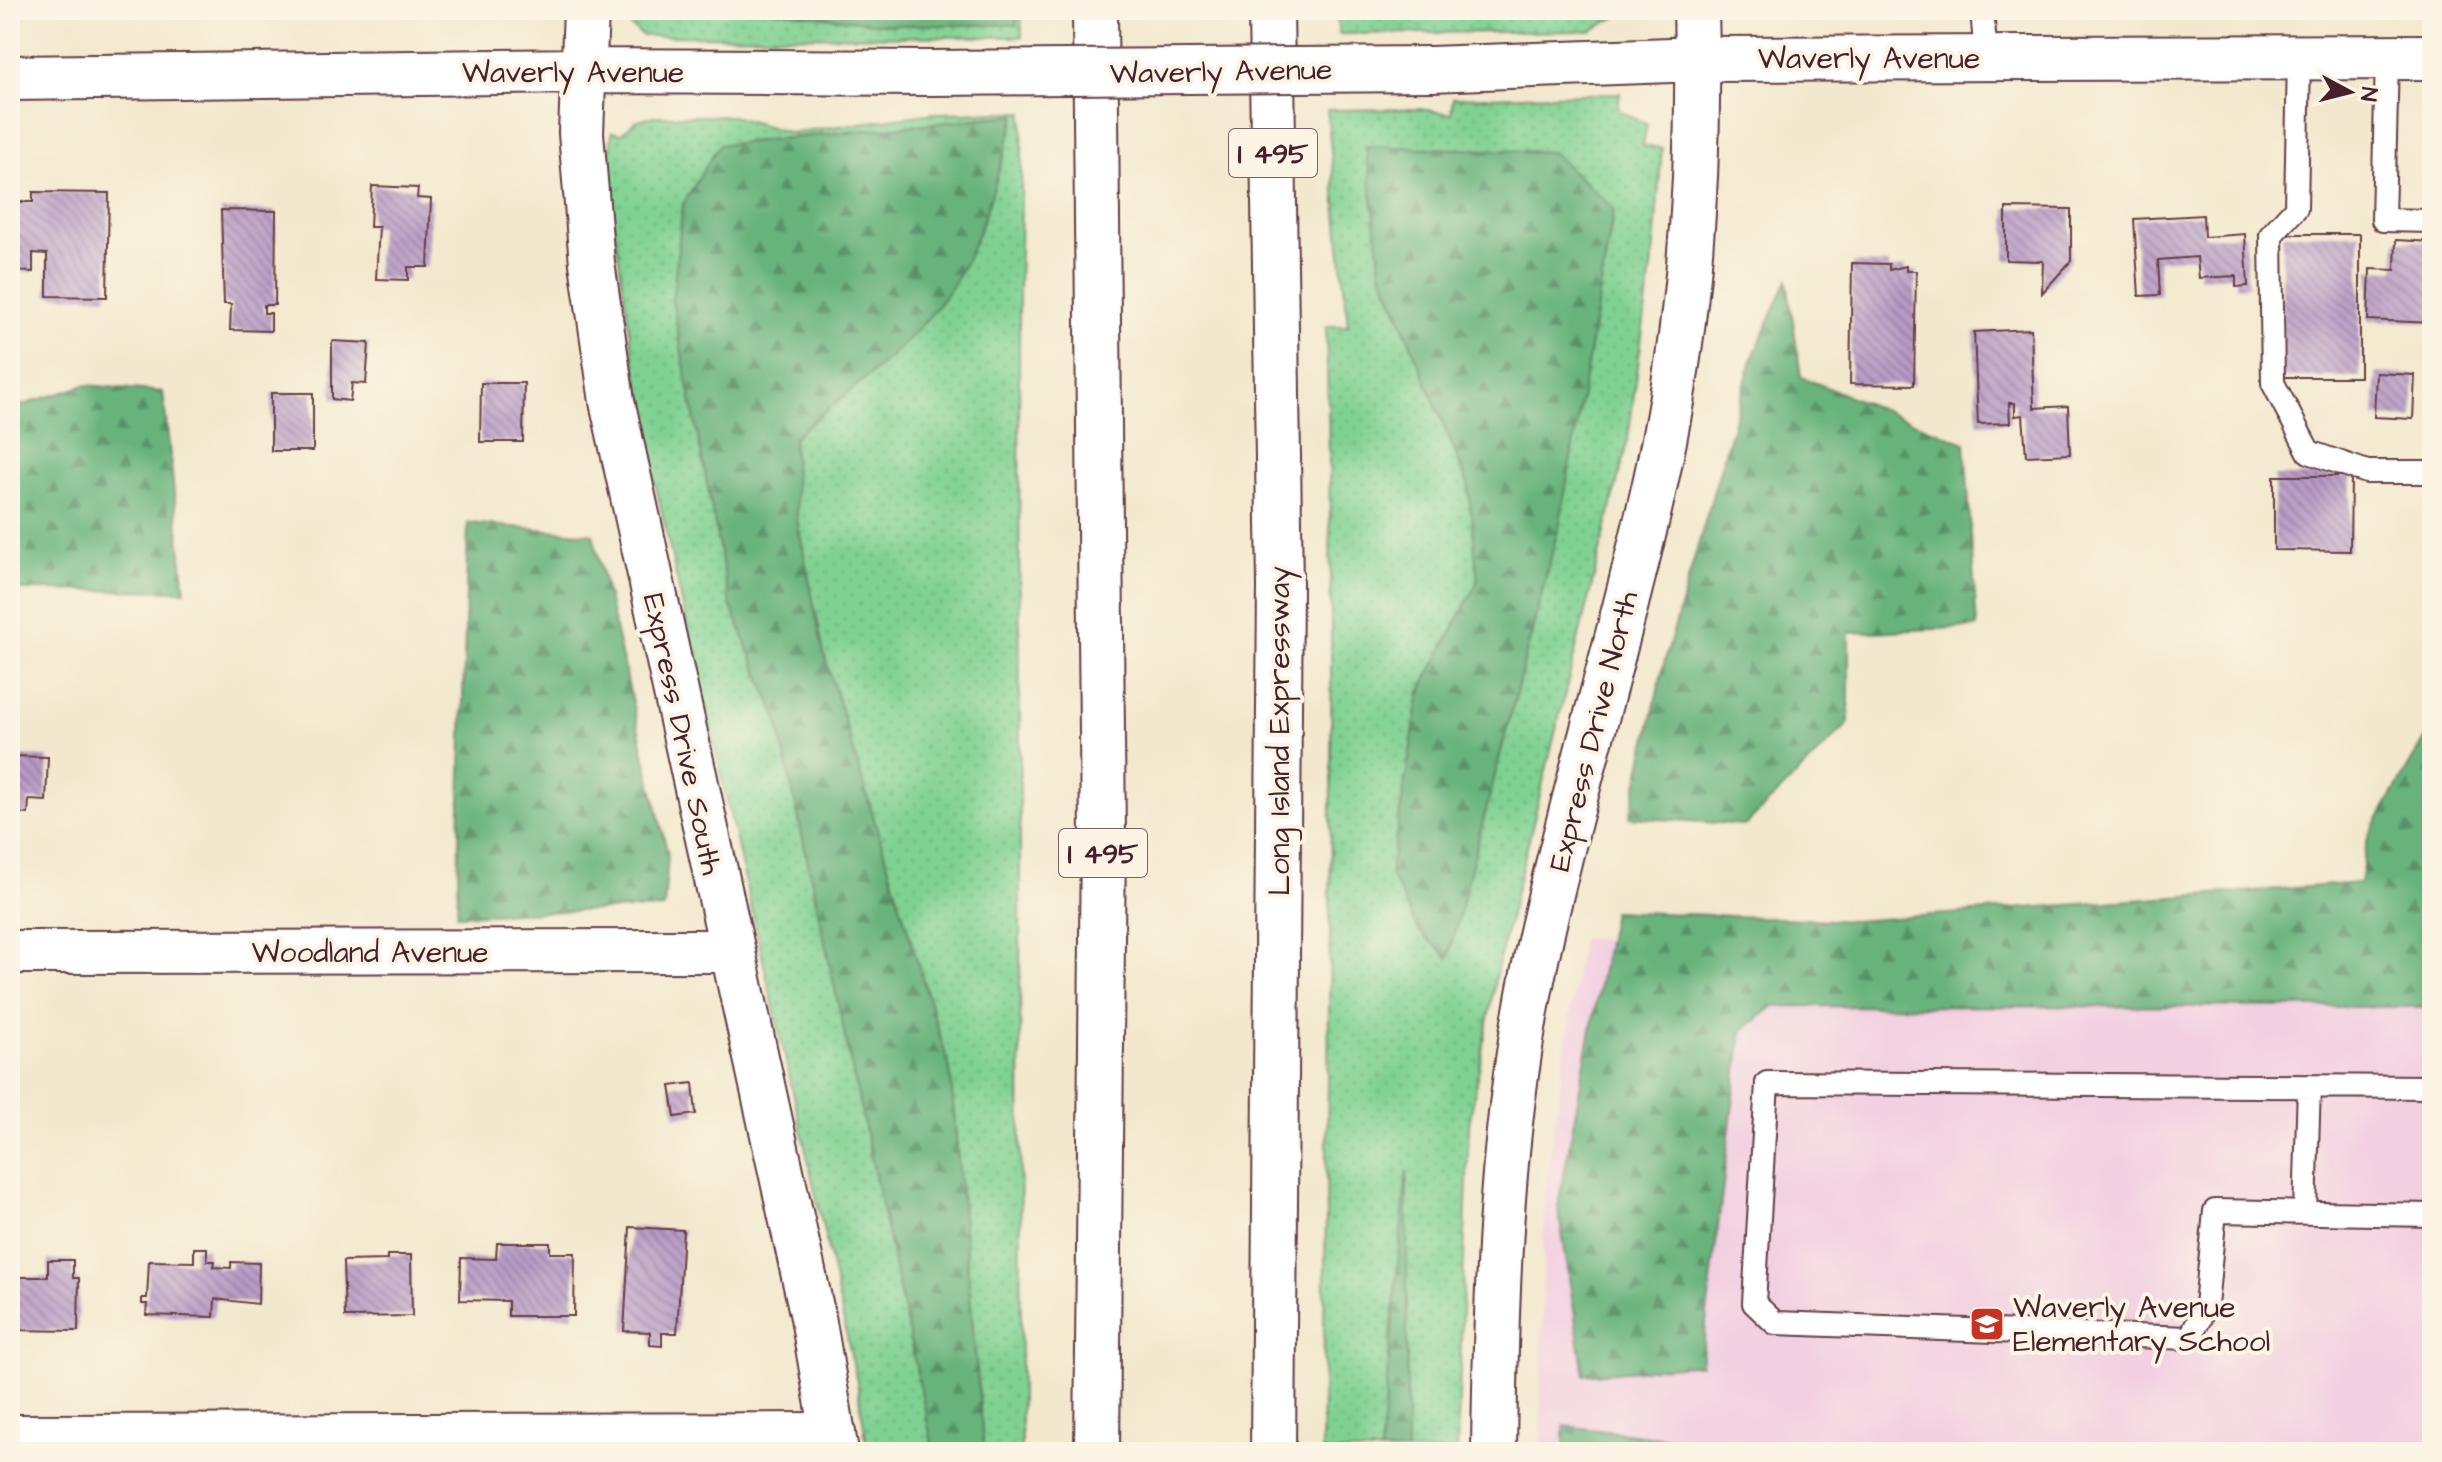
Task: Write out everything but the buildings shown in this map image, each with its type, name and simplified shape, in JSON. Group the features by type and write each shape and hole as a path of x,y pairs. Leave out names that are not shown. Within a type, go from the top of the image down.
{"main road":[{"name":"Express Drive South","path":"586,10 581,133 592,263 612,401 813,1317 835,1443"},
{"path":"1068,10 1098,255"},
{"name":"I 495","path":"1095,10 1103,837 1097,1452"},
{"name":"Long Island Expressway","path":"1271,10 1280,600 1273,1452"},
{"path":"1276,295 1300,10"},
{"name":"Express Drive North","path":"1494,1452 1498,1260 1509,1114 1536,957 1641,544 1672,394 1685,292 1696,159 1696,10"},
{"name":"Waverly Avenue","path":"10,78 582,71 929,73 1431,69 1698,59 2432,57"}],"street":[{"name":"Woodland Avenue","path":"10,952 731,951"},
{"path":"10,1436 835,1443"}],"lane":[{"path":"1982,10 1986,57"},
{"path":"2299,57 2296,208 2271,235 2273,383 2309,452 2367,472 2432,472"},
{"path":"2387,57 2383,220 2432,221"},
{"path":"2432,1087 1767,1083 1754,1303 1775,1323 2190,1338 2206,1306 2215,1211 2432,1215"},
{"path":"2305,1211 2309,1086"}],"shaded area":[{"name":"Waverly Avenue Elementary School","path":"1581,939 2432,954 2432,1452 1540,1452 1544,1195"}],"green space":[{"path":"620,10 1021,10 1022,37 643,36 623,20"},
{"path":"768,10 1016,10 1017,25 889,25"},
{"path":"1336,10 1628,10 1591,31 1339,34"},
{"path":"1620,93 1618,110 1647,124 1643,146 1662,148 1654,247 1628,439 1498,964 1469,1124 1457,1452 1322,1452 1331,748 1326,326 1348,326 1327,110 1420,109 1451,114 1453,98"},
{"path":"1023,112 1019,292 1021,1452 868,1452 857,1382 647,447 607,179 612,132 621,134 636,121 653,116 732,116 790,133 934,113"},
{"path":"1016,115 981,225 951,287 918,330 793,438 797,519 824,654 950,1069 984,1452 934,1452 777,718 730,604 672,301 683,204 719,145"},
{"path":"1366,146 1552,152 1614,209 1560,522 1448,958 1418,930 1390,872 1420,692 1478,581 1468,484 1381,271"},
{"path":"1787,280 1801,377 1965,443 1977,627 1849,633 1849,723 1746,825 1630,817 1663,667 1752,359"},
{"path":"85,385 163,392 185,591 10,590 10,409"},
{"path":"468,523 593,534 668,855 664,908 457,915"},
{"path":"2432,727 2432,1007 1774,1006 1742,1031 1701,1364 1584,1375 1558,1206 1613,911 1854,921 2360,883 2368,836"},
{"path":"1407,1170 1407,1452 1380,1452"},
{"path":"1564,1426 1701,1442 1737,1452 1564,1452"}],"place":[{"name":"Waverly Avenue Elementary School","path":"1987,1324"}]}
